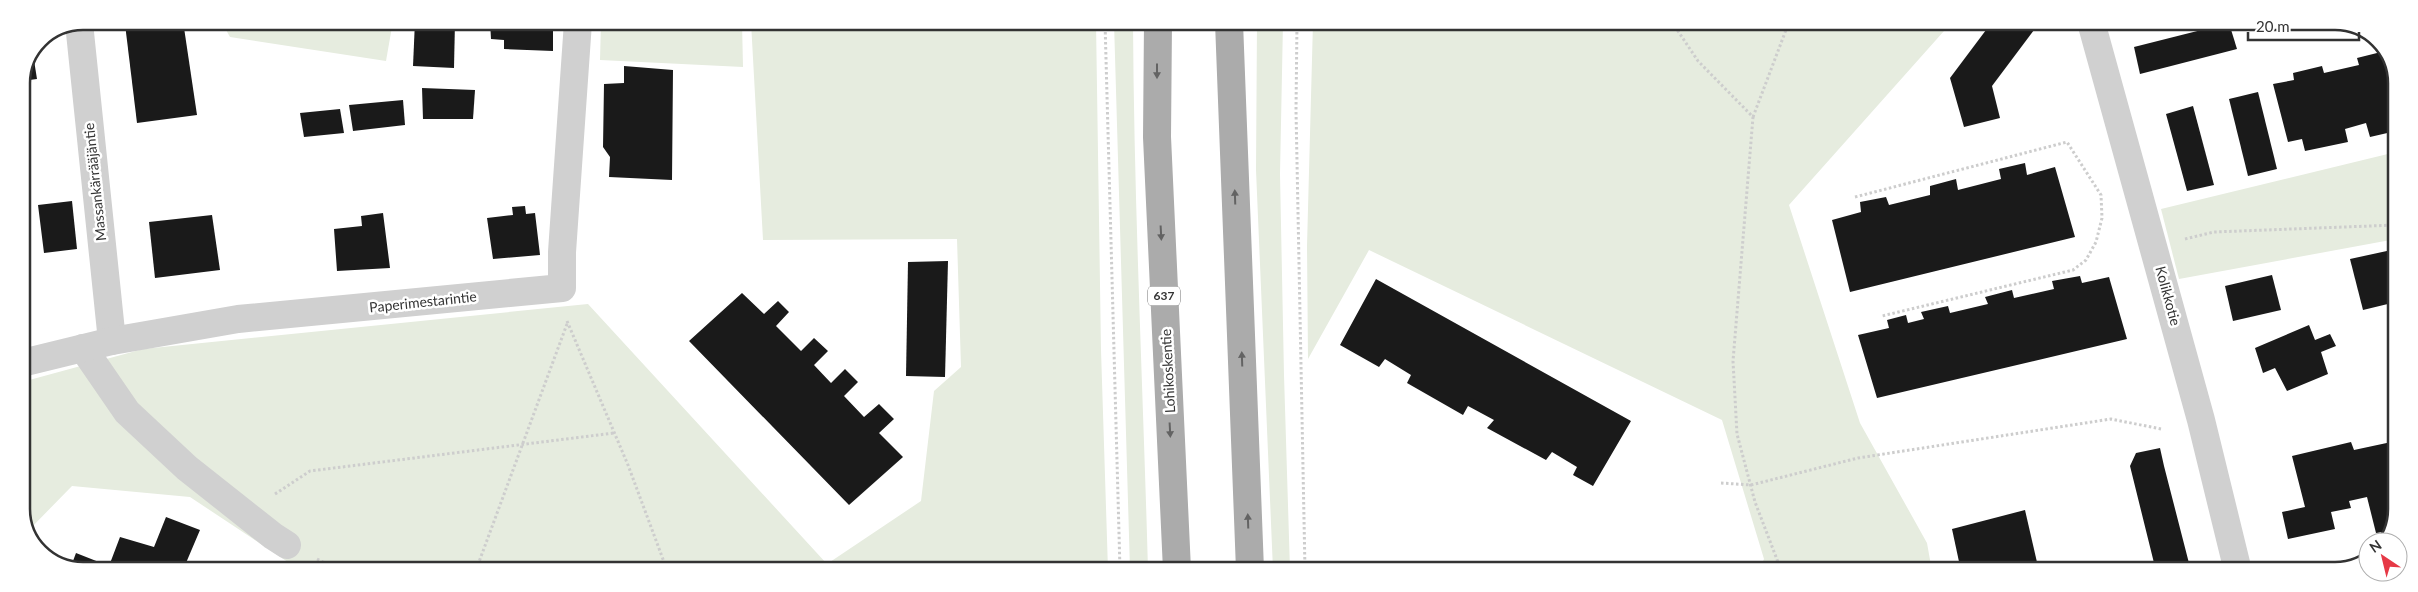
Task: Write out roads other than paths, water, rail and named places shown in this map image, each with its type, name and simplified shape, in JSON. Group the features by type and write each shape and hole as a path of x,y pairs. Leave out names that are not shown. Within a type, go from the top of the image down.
{"main road":[{"name":"Lohikoskentie","path":"1158,30 1157,137 1177,562"},
{"path":"1228,30 1250,562"}],"street":[{"name":"Massankärrääjäntie","path":"80,30 112,341"},
{"name":"Paperimestarintie","path":"30,361 112,341 238,320 562,288 562,252 577,30"},
{"name":"Kolikkotie","path":"2094,30 2201,420 2236,562"},
{"path":"82,348 127,412 187,468 287,545"}]}
